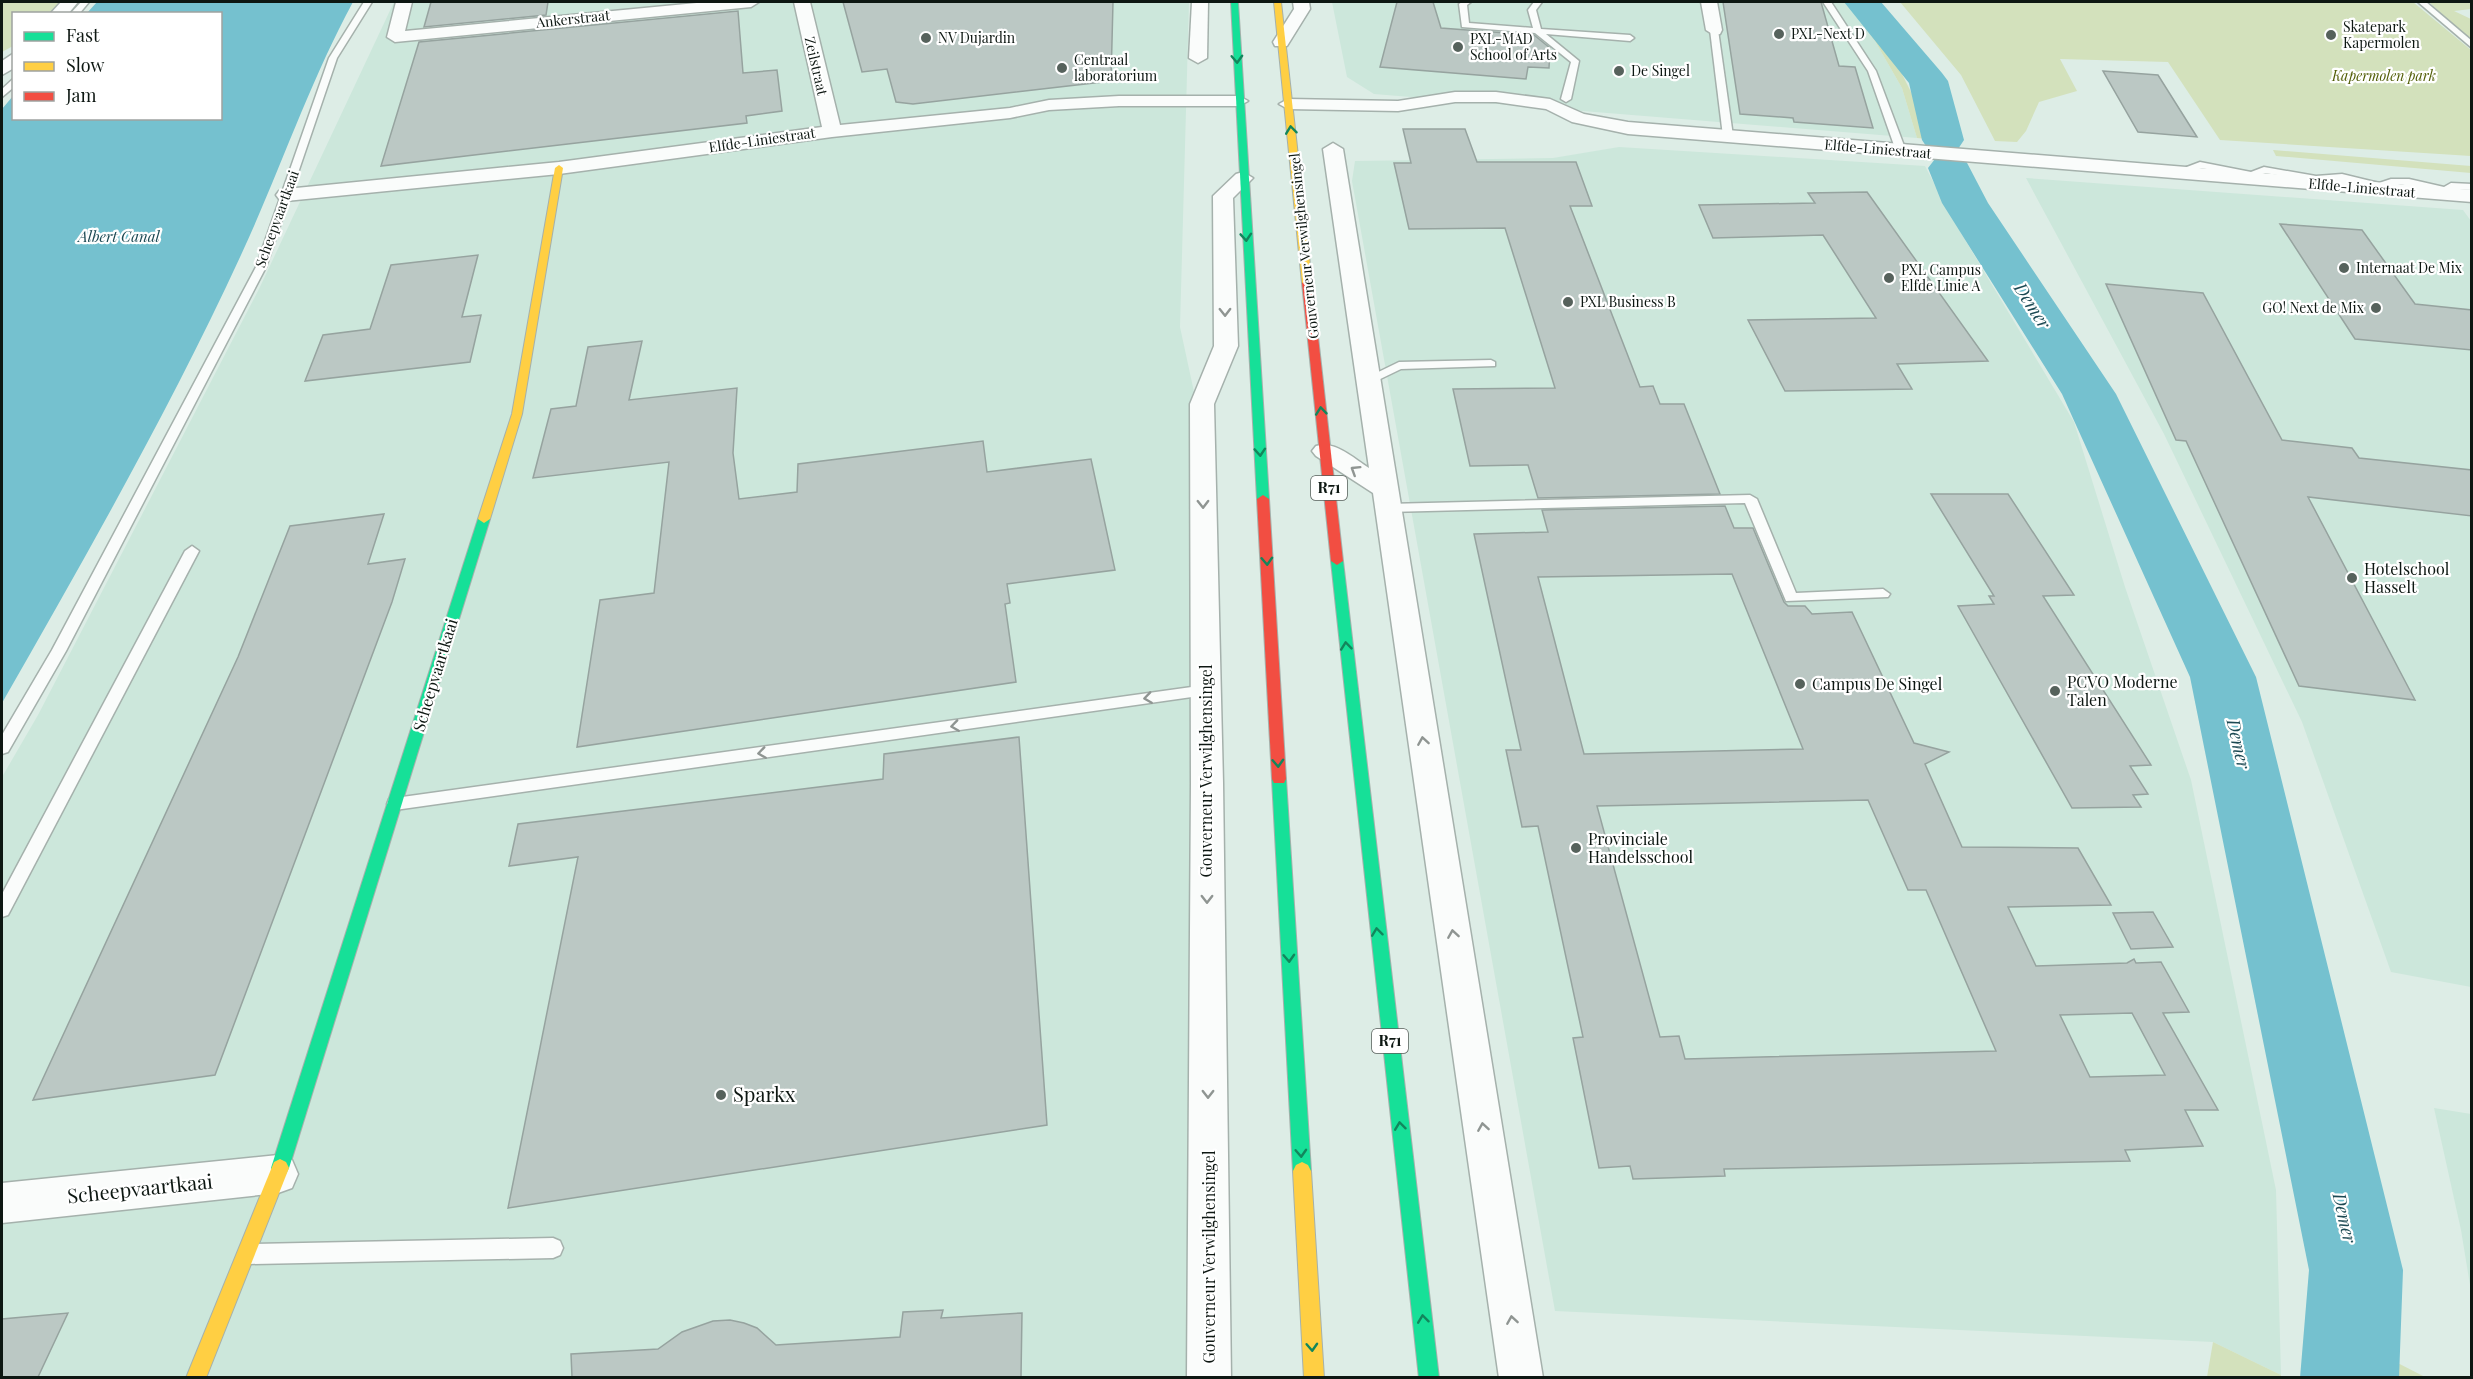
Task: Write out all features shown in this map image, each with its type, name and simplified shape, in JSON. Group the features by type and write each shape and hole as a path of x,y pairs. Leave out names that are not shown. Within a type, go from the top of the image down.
{"main road":[{"name":"Gouverneur Verwilghensingel","path":"1276,2 1281,42 1283,104 1325,451 1370,868 1429,1377"},
{"path":"1235,9 1314,1377"},
{"path":"1239,101 1258,102"},
{"name":"Scheepvaartkaai","path":"196,1377 278,1174 517,414 559,168"}],"street":[{"name":"Ankerstraat","path":"404,2 395,37 751,2"},
{"path":"573,19 575,2"},
{"name":"Zeilstraat","path":"802,2 832,131"},
{"path":"1198,58 1200,2"},
{"path":"1218,2 1235,9"},
{"path":"1281,42 1302,9 1301,2"},
{"path":"1709,2 1714,30"},
{"name":"Elfde-Liniestraat","path":"1283,104 1398,106 1455,97 1496,97 1550,104 1579,118 1628,128 2176,173 2312,181 2339,186 2444,192 2472,196"},
{"name":"Elfde-Liniestraat","path":"286,195 559,168 832,131 1010,113 1049,105 1239,101"},
{"path":"1333,149 1521,1377"},
{"name":"Gouverneur Verwilghensingel","path":"1209,1377 1206,690 1202,404 1226,346 1223,196 1243,178"},
{"path":"1325,451 1386,498"},
{"name":"Scheepvaartkaai","path":"2,1203 278,1174"}],"lane":[{"name":"Scheepvaartkaai","path":"2,748 59,651 261,267 333,58 368,2"},
{"path":"1467,2 1463,4 1465,25 1630,38"},
{"path":"1538,2 1532,10 1538,32 1575,61 1566,99"},
{"path":"1827,2 1872,71 1901,151"},
{"path":"2422,2 2472,46"},
{"path":"1714,30 1728,136"},
{"path":"2246,176 2264,170 2312,181 2330,175 2377,187 2386,181 2400,181 2444,192 2451,186 2472,188"},
{"path":"1368,380 1399,366 1491,364"},
{"path":"1386,498 1750,499 1791,598 1883,594"},
{"path":"2,910 192,551"},
{"path":"394,804 1206,690"},
{"path":"245,1254 553,1248"}],"shaded area":[{"path":"394,2 1189,2 1180,327 1194,392 1190,1377 2,1378 2,777 38,715 259,289"},
{"name":"De Singel","path":"1332,2 1846,2 1875,41 1902,88 1917,138 1374,94 1347,77"},
{"name":"Campus De Singel","path":"1619,147 1925,166 1952,218 2074,422 2125,587 2191,780 2276,1190 2281,1375 2213,1342 1555,1311 1352,181 1355,161 1553,158"},
{"name":"Hotelschool Hasselt","path":"2026,178 2463,210 2471,221 2471,987 2391,972 2302,722 2164,434"},
{"path":"2434,1108 2471,1114 2471,1291 2461,1230"}],"green space":[{"path":"2,2 62,2 51,12 12,12 12,47 2,52"},
{"path":"1846,2 1851,2 1886,42 1918,106 1928,139 1917,138 1902,88 1875,41"},
{"name":"Kapermolen park","path":"1900,2 2413,2 2471,50 2471,156 2220,140 2168,62 2060,59 2077,91 2039,102 2026,131 2017,142 1995,141 1961,75"},
{"path":"2429,2 2471,2 2471,9 2454,11 2471,19 2471,41"},
{"path":"2273,150 2471,166 2471,173 2276,156"},
{"path":"2213,1342 2281,1375 2281,1377 2207,1377"},
{"path":"2384,1356 2425,1377 2379,1377"}],"water":[{"name":"Albert Canal","path":"97,2 353,2 322,64 241,255 186,369 96,537 2,703 2,109 12,97 12,120 222,120 222,12 88,12"}],"building":[{"path":"431,2 548,2 546,15 424,27"},
{"path":"843,2 1113,2 1111,81 913,104 896,102 887,69 862,72"},
{"name":"PXL-MAD School of Arts","path":"1397,2 1433,2 1441,28 1534,35 1550,48 1549,68 1528,67 1526,79 1380,67"},
{"name":"PXL-Next D","path":"1723,2 1821,2 1839,66 1855,67 1873,128 1794,122 1793,118 1740,114"},
{"path":"738,11 743,73 777,70 782,111 746,116 747,123 381,166 419,42"},
{"path":"2103,71 2158,75 2197,137 2138,132"},
{"path":"1403,129 1465,129 1477,162 1576,162 1592,206 1570,206 1640,387 1653,386 1660,404 1684,404 1720,494 1538,498 1528,465 1470,466 1453,389 1555,388 1505,228 1409,229 1394,163 1411,163"},
{"name":"PXL Campus Elfde Linie A","path":"1867,192 1988,361 1897,364 1912,389 1785,391 1748,320 1876,318 1823,235 1713,238 1699,205 1815,203 1808,193"},
{"name":"Internaat De Mix","path":"2280,224 2362,230 2415,304 2472,310 2472,350 2355,339"},
{"path":"478,255 462,317 481,315 470,362 305,381 323,335 370,329 391,265"},
{"path":"2106,284 2203,293 2282,440 2352,448 2359,458 2472,470 2472,516 2308,497 2415,700 2299,686 2186,441 2176,440"},
{"path":"642,341 629,400 737,388 733,453 739,499 797,492 798,464 983,441 987,472 1091,459 1115,570 1007,584 1010,603 1005,604 1016,682 577,747 600,600 654,593 669,462 533,478 551,409 576,406 588,347"},
{"name":"PCVO Moderne Talen","path":"1931,494 2008,494 2074,595 2043,596 2151,765 2130,766 2148,794 2133,795 2141,807 2072,808 1958,606 1994,604 1989,596 1994,596"},
{"name":"Provinciale Handelsschool","path":"1725,506 1734,528 1753,528 1784,602 1788,606 1805,606 1812,614 1852,612 1914,743 1949,752 1925,764 1962,847 2078,848 2111,905 2008,907 2036,966 2127,963 2134,959 2136,963 2161,962 2189,1012 2163,1013 2218,1110 2185,1110 2203,1146 2125,1150 2130,1161 1724,1169 1725,1176 1633,1179 1630,1166 1599,1168 1573,1038 1583,1037 1538,826 1522,827 1506,750 1521,750 1474,534 1548,532 1542,510","holes":["1732,574 1803,749 1584,754 1538,577","1868,800 1908,890 1926,890 1996,1051 1685,1059 1679,1036 1660,1037 1597,806","2132,1013 2165,1075 2090,1077 2060,1015"]},
{"path":"384,514 368,564 405,559 392,602 215,1075 33,1100 238,657 290,526"},
{"path":"1019,737 1047,1125 508,1208 578,857 509,866 518,824 883,779 884,754"},
{"path":"2153,912 2173,947 2131,949 2113,913"},
{"path":"943,1310 941,1318 1022,1313 1021,1377 572,1377 571,1354 658,1349 682,1332 713,1321 730,1320 744,1323 757,1328 776,1345 900,1337 903,1312"},
{"path":"68,1313 38,1377 2,1377 2,1319"}],"waterway":[{"name":"Demer","path":"1862,2 1928,81 1943,140"},
{"name":"Demer","path":"1950,168 1965,203 2089,394 2223,677 2356,1270 2349,1378"}],"traffic: fast":[{"path":"1234,2 1263,499"},
{"path":"280,1168 484,519"},
{"path":"1337,561 1429,1378"},
{"path":"1279,779 1302,1171"}],"traffic: slow":[{"path":"1277,2 1307,283"},
{"path":"484,519 517,414 559,168"},
{"path":"196,1378 280,1168"},
{"path":"1302,1171 1314,1378"}],"traffic: jam":[{"path":"1307,283 1337,561"},
{"path":"1263,499 1279,779"}],"place":[{"name":"PXL-Next D","path":"1779,34"},
{"name":"Skatepark Kapermolen","path":"2331,35"},
{"name":"NV Dujardin","path":"926,38"},
{"name":"PXL-MAD School of Arts","path":"1458,47"},
{"name":"Centraal laboratorium","path":"1062,68"},
{"name":"De Singel","path":"1619,71"},
{"name":"Internaat De Mix","path":"2344,268"},
{"name":"PXL Campus Elfde Linie A","path":"1889,278"},
{"name":"PXL Business B","path":"1568,302"},
{"name":"GO! Next de Mix","path":"2376,308"},
{"name":"Hotelschool Hasselt","path":"2352,578"},
{"name":"Campus De Singel","path":"1800,684"},
{"name":"PCVO Moderne Talen","path":"2055,691"},
{"name":"Provinciale Handelsschool","path":"1576,848"},
{"name":"Sparkx","path":"721,1095"}]}
